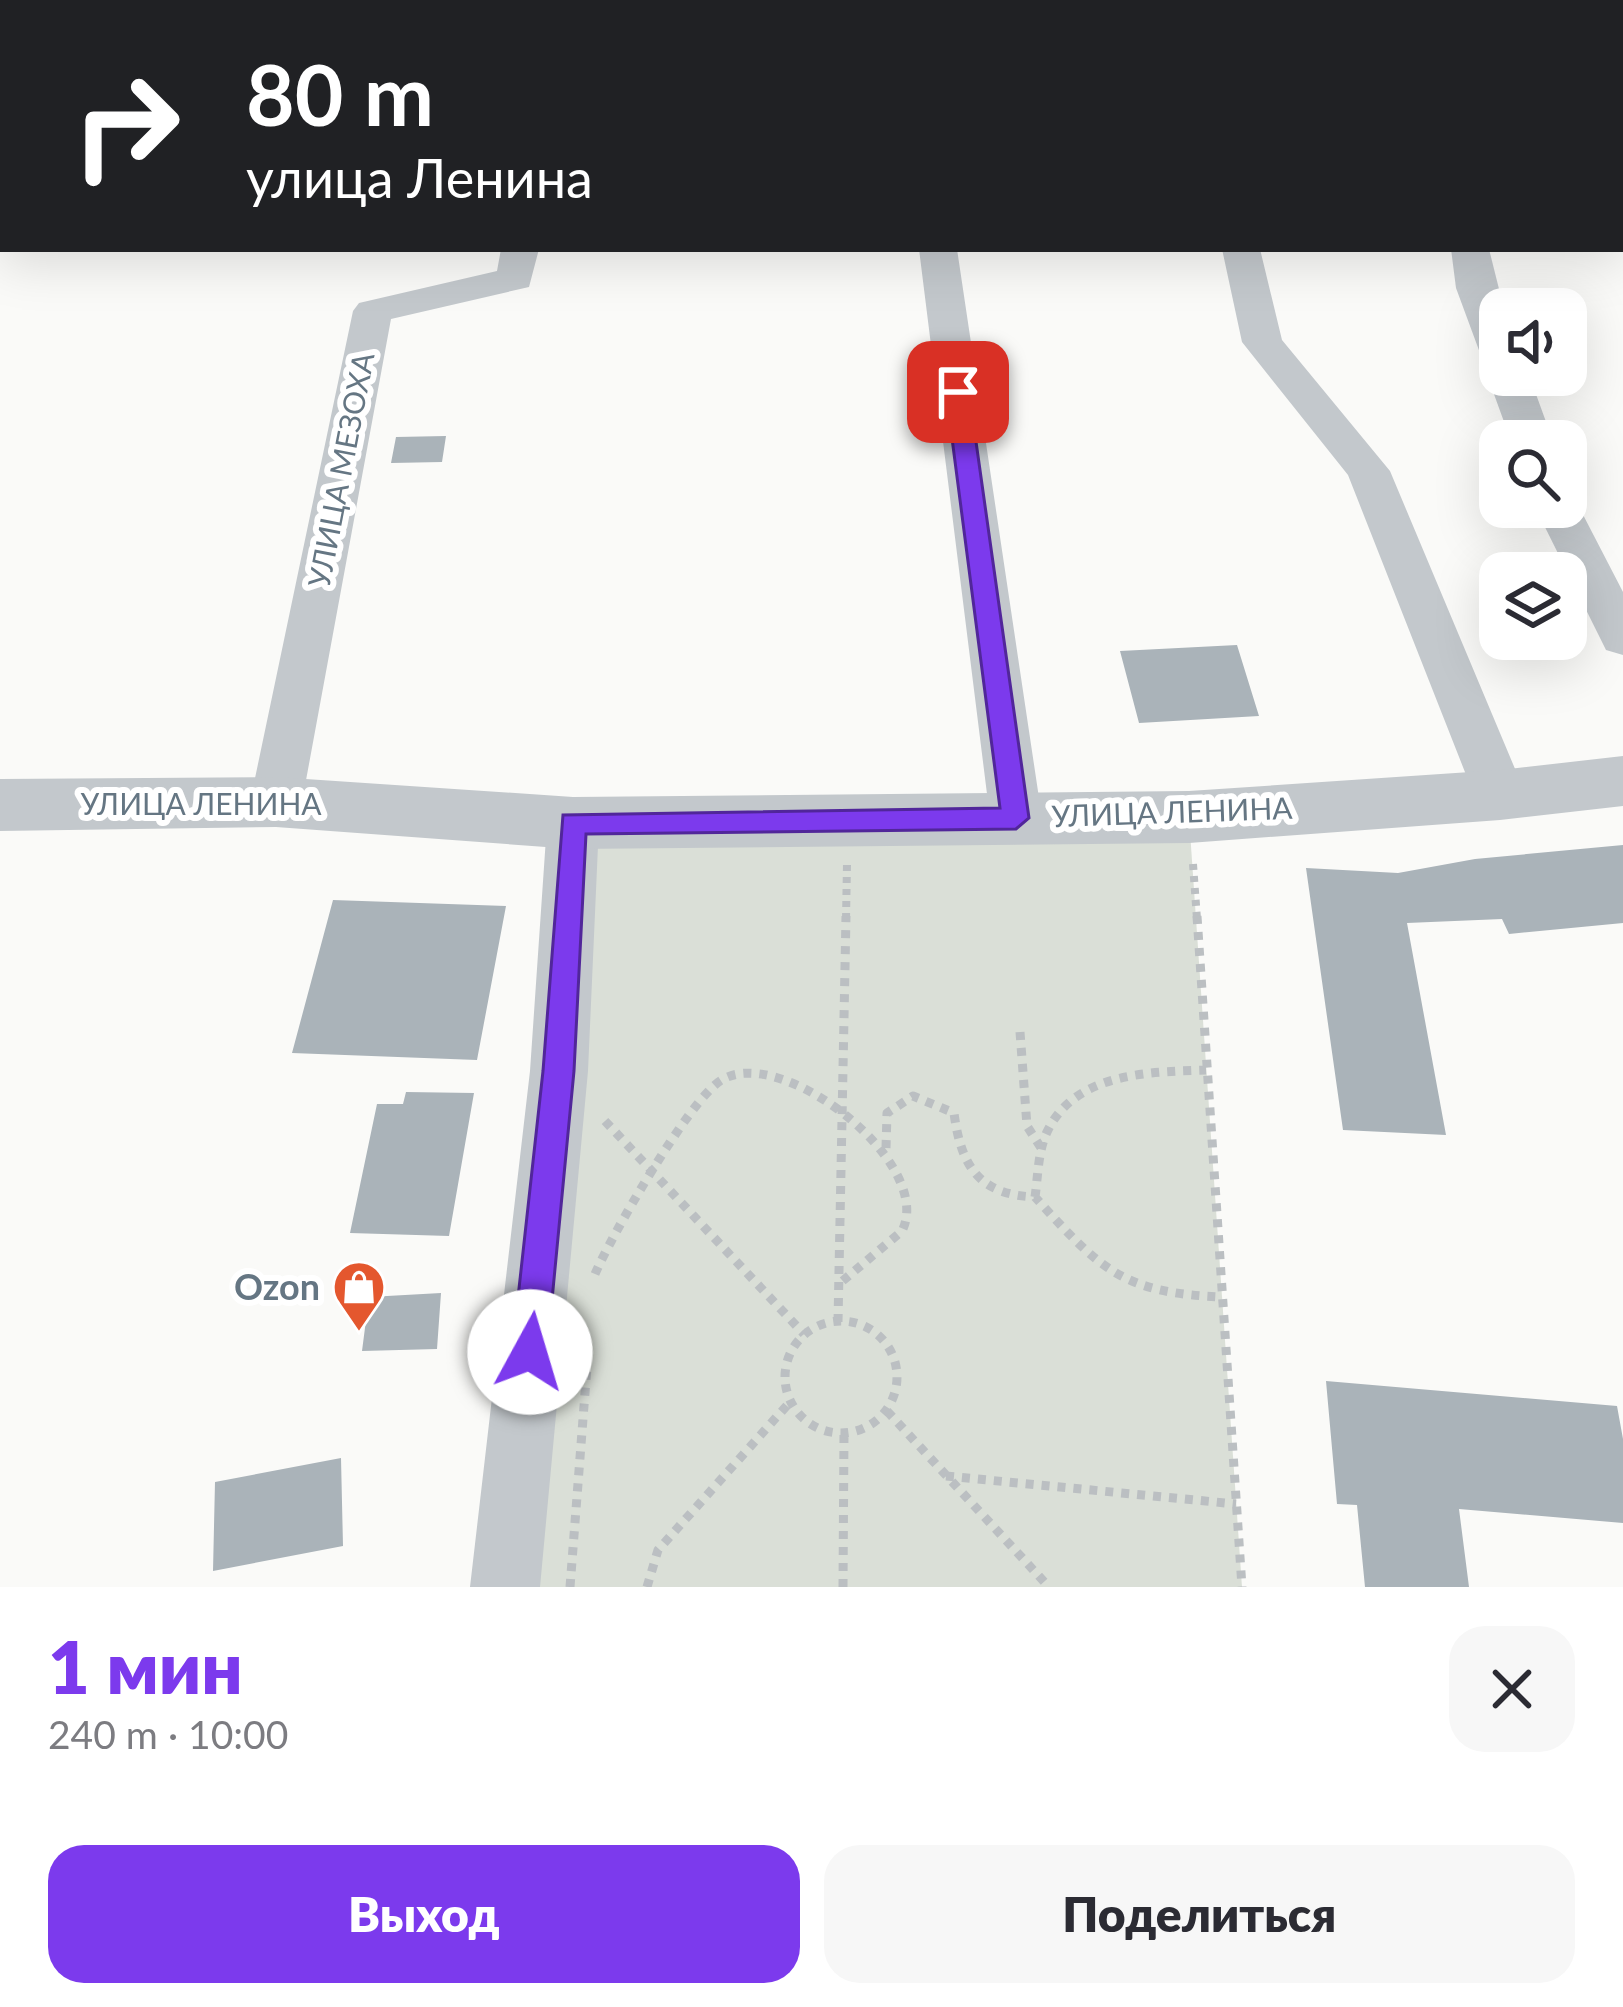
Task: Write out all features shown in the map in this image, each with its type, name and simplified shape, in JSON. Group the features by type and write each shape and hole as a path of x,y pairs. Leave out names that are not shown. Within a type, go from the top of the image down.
{"street":[{"name":"УЛИЦА МЕЗОХА","path":"276,802 373,310 515,279 520,252"},
{"path":"938,252 1016,818"},
{"path":"1242,252 1262,342 1368,471 1500,795"},
{"path":"1470,252 1479,296"},
{"path":"1568,528 1623,638"},
{"name":"УЛИЦА ЛЕНИНА","path":"0,805 276,802 573,823 1190,817 1500,795 1623,781"},
{"path":"505,1587 559,1071 573,823"}],"path":[{"path":"1190,817 1242,1587"},
{"path":"838,1322 848,820"},
{"path":"1020,1032 1027,1126 1043,1152"},
{"path":"1034,1197 1048,1130 1084,1090 1138,1072 1207,1070"},
{"path":"559,1071 804,1334"},
{"path":"593,1291 595,1268 717,1081 748,1072 797,1084 842,1115 886,1150 908,1190 907,1223 888,1247 839,1284"},
{"path":"886,1150 886,1113 913,1096 954,1112 957,1146 972,1178 1005,1198 1034,1197 1102,1271 1168,1297 1222,1297"},
{"path":"838,1322 856,1324 887,1344 898,1377 887,1411 874,1424 844,1432 818,1428 790,1402 785,1365 804,1334 838,1322"},
{"path":"570,1587 588,1359"},
{"path":"647,1587 658,1550 790,1402"},
{"path":"887,1411 1049,1587"},
{"path":"843,1587 844,1432"},
{"path":"946,1476 1236,1504"}],"shaded area":[{"path":"1189,817 1242,1587 505,1587 573,823"}],"building":[{"path":"446,436 442,462 391,463 396,437"},
{"path":"1237,645 1259,716 1139,723 1120,651"},
{"path":"1623,845 1623,923 1509,934 1502,919 1407,923 1446,1135 1343,1130 1306,868 1398,873 1475,859"},
{"path":"333,900 506,906 477,1060 292,1053"},
{"path":"406,1092 474,1093 449,1236 350,1233 377,1104 403,1104"},
{"path":"441,1293 437,1349 362,1351 369,1297"},
{"path":"1326,1381 1617,1406 1623,1439 1623,1523 1459,1509 1469,1587 1365,1587 1357,1505 1337,1504"},
{"path":"341,1458 343,1546 213,1571 215,1482"}],"place":[{"name":"Ozon","path":"359,1333"}],"route":[{"path":"530,1352 559,1071 573,823 1016,818 958,392"}]}
